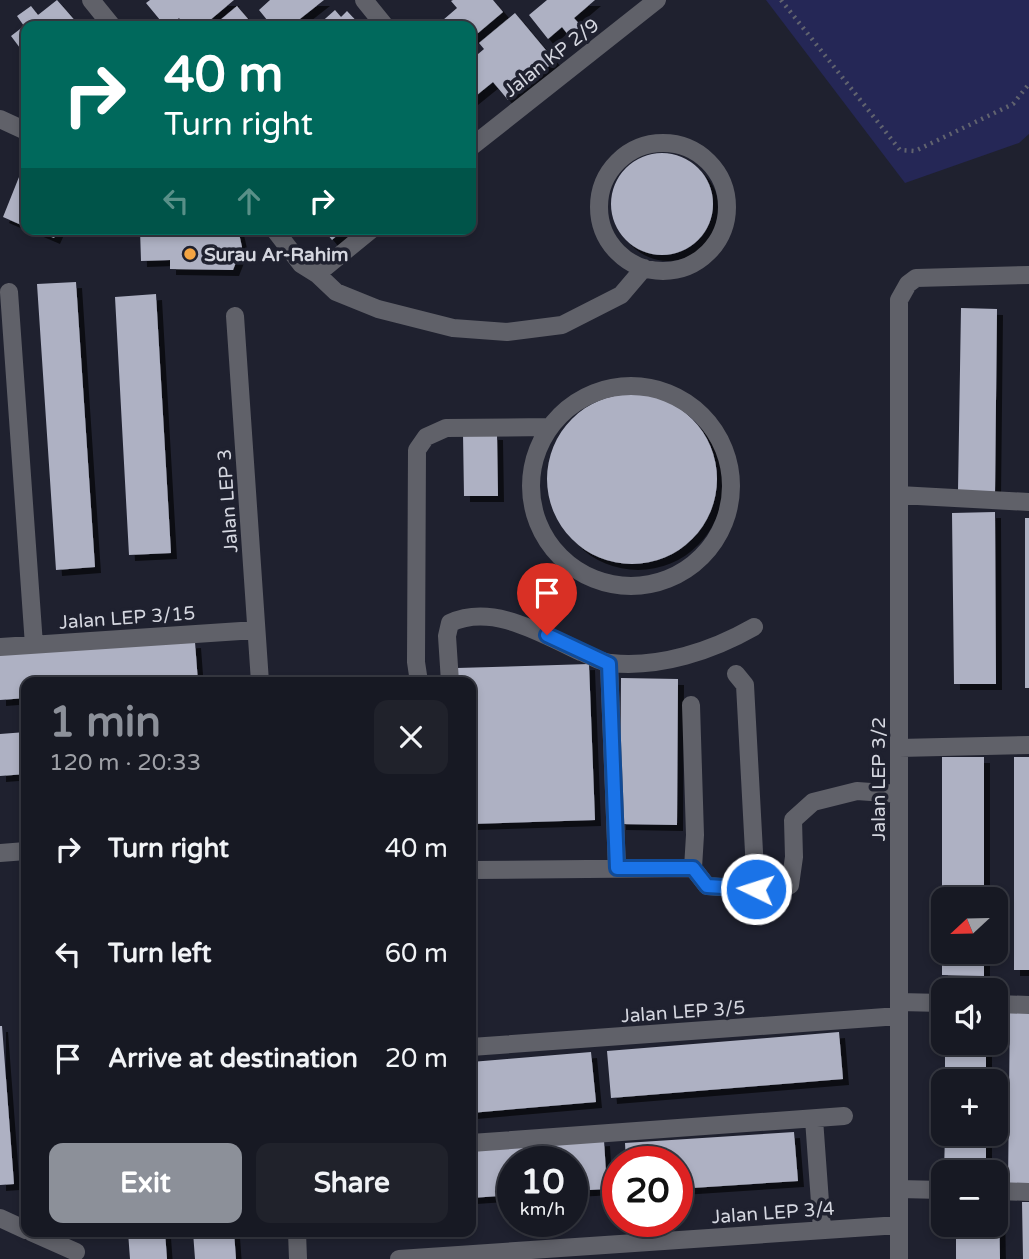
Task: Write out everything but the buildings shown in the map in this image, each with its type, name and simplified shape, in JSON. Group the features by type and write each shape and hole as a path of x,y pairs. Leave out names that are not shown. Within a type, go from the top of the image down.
{"street":[{"path":"91,0 108,21"},
{"path":"364,0 381,21"},
{"name":"Jalan KP 2/9","path":"476,138 648,3"},
{"path":"0,119 21,129"},
{"path":"674,144 695,152 712,166 725,192 724,222 711,248 694,262 673,270 644,268 618,253 609,241 599,213 601,191 610,170 631,151 645,145 674,144"},
{"path":"279,235 301,264 317,274 335,292 378,309 453,328 507,332 562,326 621,295 644,268"},
{"path":"317,274 365,235"},
{"name":"Jalan LEP 3/2","path":"899,1259 899,300 908,284 916,278 1029,275"},
{"path":"9,292 34,645"},
{"name":"Jalan LEP 3","path":"235,317 260,677"},
{"path":"418,677 416,662 417,450 426,437 446,428 549,427 563,411 581,398 601,389 622,385 665,391 702,414 725,450 731,471 732,494 728,515 719,535 707,553 681,573 652,585 630,587 587,577 569,565 548,541 534,511 532,467 538,446 549,427"},
{"path":"899,495 1029,502"},
{"path":"450,677 447,636 450,623 463,617 494,618 531,627 609,664 675,660 738,636 754,627"},
{"name":"Jalan LEP 3/15","path":"0,647 256,630"},
{"path":"609,664 617,868"},
{"path":"736,674 745,685 756,889"},
{"path":"691,705 695,835 693,868 707,886 779,891 790,885 794,857 793,820 813,802 857,791 899,794"},
{"path":"899,748 1029,745"},
{"path":"0,853 21,851"},
{"path":"476,870 693,868"},
{"path":"1008,1004 1029,1005"},
{"name":"Jalan LEP 3/5","path":"476,1047 931,1005"},
{"path":"476,1143 844,1116"},
{"path":"814,1119 822,1230"},
{"path":"898,1189 931,1190"},
{"path":"1008,1191 1029,1192"},
{"path":"0,1218 21,1227"},
{"name":"Jalan LEP 3/4","path":"399,1259 620,1251 822,1230 899,1225"},
{"path":"41,1237 76,1255"},
{"path":"74,1237 76,1255"},
{"path":"297,1237 299,1259"}],"path":[{"path":"781,0 900,150 915,151 1013,104 1029,84"}],"shaded area":[{"path":"766,0 1029,0 1029,134 1019,143 905,183"}],"place":[{"name":"Surau Ar-Rahim","path":"190,254"}],"route":[{"path":"547,635 609,664 617,868 693,868 707,886 756,889"}]}
